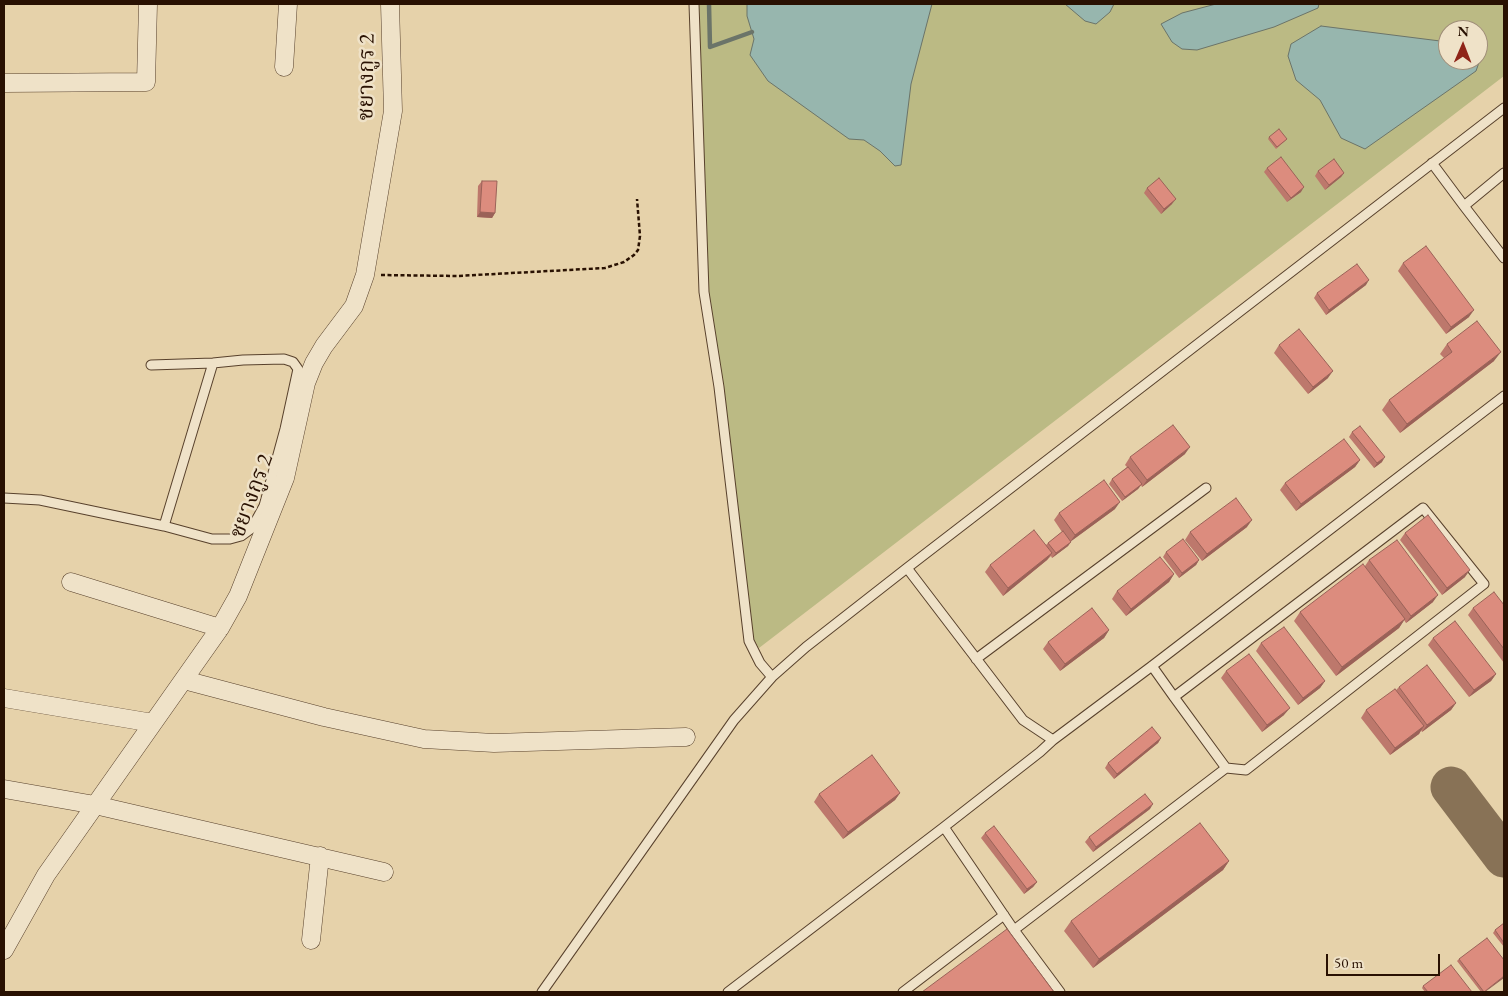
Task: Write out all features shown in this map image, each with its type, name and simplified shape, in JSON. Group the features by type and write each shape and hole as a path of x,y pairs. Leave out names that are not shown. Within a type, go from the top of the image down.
{"street":[{"path":"4,83 146,82 148,4"},
{"path":"284,67 288,4"},
{"name":"ชยางกูร 2","path":"4,950 46,875 220,628 238,596 285,478 306,383 311,370 324,346 354,306 365,275 393,111 390,4"},
{"path":"71,582 220,628"},
{"path":"184,680 324,717 424,738 494,743 686,737"},
{"path":"4,698 153,724"},
{"path":"4,789 95,805 384,872"},
{"path":"312,940 320,856"}],"lane":[{"path":"694,4 704,292 719,387 749,641 760,663 772,677"},
{"path":"542,992 734,720 772,677 806,647 907,568 1504,108"},
{"path":"1432,163 1504,258"},
{"path":"1464,206 1504,173"},
{"path":"4,498 40,500 164,526 212,539 230,539 241,536 252,528 264,506 285,429 298,368 293,362 284,359 151,366"},
{"path":"164,526 213,363"},
{"path":"728,992 944,827 1053,740 1504,396"},
{"path":"976,659 1206,488"},
{"path":"1014,930 1226,768 1246,770 1484,584 1422,508 1174,697"},
{"path":"907,568 1023,720 1053,740"},
{"path":"1152,666 1226,768"},
{"path":"944,827 1014,930 1060,992"},
{"path":"903,992 1004,915"}],"path":[{"path":"365,275 457,276 605,268 624,262 638,250 640,236 637,199"}],"shaded area":[{"path":"699,4 1504,4 1504,76 759,648 753,638 723,384 708,291"}],"water":[{"path":"747,4 932,4 911,84 901,165 895,166 880,151 864,140 849,139 768,81 750,55 754,39 747,16"},
{"path":"1065,4 1114,4 1110,12 1096,24 1085,21"},
{"path":"1216,4 1319,4 1318,8 1274,27 1197,50 1182,49 1172,42 1161,24 1182,13"},
{"path":"1321,26 1438,41 1438,70 1476,70 1365,149 1341,138 1320,100 1296,80 1288,56 1291,44"}],"building":[{"path":"1279,129 1287,139 1277,147 1269,137"},
{"path":"1281,157 1304,187 1291,198 1267,168"},
{"path":"1334,159 1344,173 1329,185 1318,171"},
{"path":"1159,178 1176,199 1164,209 1147,188"},
{"path":"482,181 497,181 495,213 480,212"},
{"path":"1426,246 1474,310 1451,327 1403,263"},
{"path":"1357,264 1369,280 1329,310 1317,293"},
{"path":"1477,321 1501,352 1407,424 1389,400 1452,352 1447,344"},
{"path":"1299,329 1333,371 1313,387 1279,345"},
{"path":"1173,425 1190,447 1147,480 1130,457"},
{"path":"1360,426 1385,457 1377,463 1352,432"},
{"path":"1344,439 1360,460 1301,504 1285,483"},
{"path":"1128,467 1142,484 1125,497 1112,479"},
{"path":"1104,480 1120,502 1075,535 1059,513"},
{"path":"1236,498 1252,520 1207,554 1190,532"},
{"path":"1428,515 1470,570 1447,588 1405,533"},
{"path":"1034,530 1052,553 1008,588 990,565"},
{"path":"1063,531 1071,542 1056,553 1048,543"},
{"path":"1183,539 1199,560 1182,573 1166,552"},
{"path":"1397,540 1438,595 1411,616 1369,560"},
{"path":"1160,557 1174,574 1131,609 1117,591"},
{"path":"1363,564 1405,619 1342,667 1300,612"},
{"path":"1494,592 1504,605 1504,649 1473,608"},
{"path":"1092,608 1109,630 1065,664 1048,642"},
{"path":"1455,621 1496,674 1474,690 1433,638"},
{"path":"1284,627 1325,681 1303,698 1261,643"},
{"path":"1249,654 1290,708 1267,725 1226,671"},
{"path":"1427,665 1456,703 1427,725 1399,687"},
{"path":"1395,689 1424,726 1395,748 1366,710"},
{"path":"1152,727 1161,738 1117,774 1108,763"},
{"path":"872,755 900,793 848,832 819,794"},
{"path":"1145,794 1153,804 1096,847 1089,837"},
{"path":"1200,823 1229,861 1099,959 1071,921"},
{"path":"994,826 1037,882 1027,889 985,833"},
{"path":"1504,923 1504,943 1495,930"},
{"path":"1007,929 1054,992 922,992"},
{"path":"1487,938 1504,960 1504,976 1484,992 1459,959"},
{"path":"1451,965 1472,992 1428,992 1423,986"}],"waterway":[{"path":"709,4 710,47 752,32"}],"taxiway":[{"path":"1451,787 1504,857"}]}
